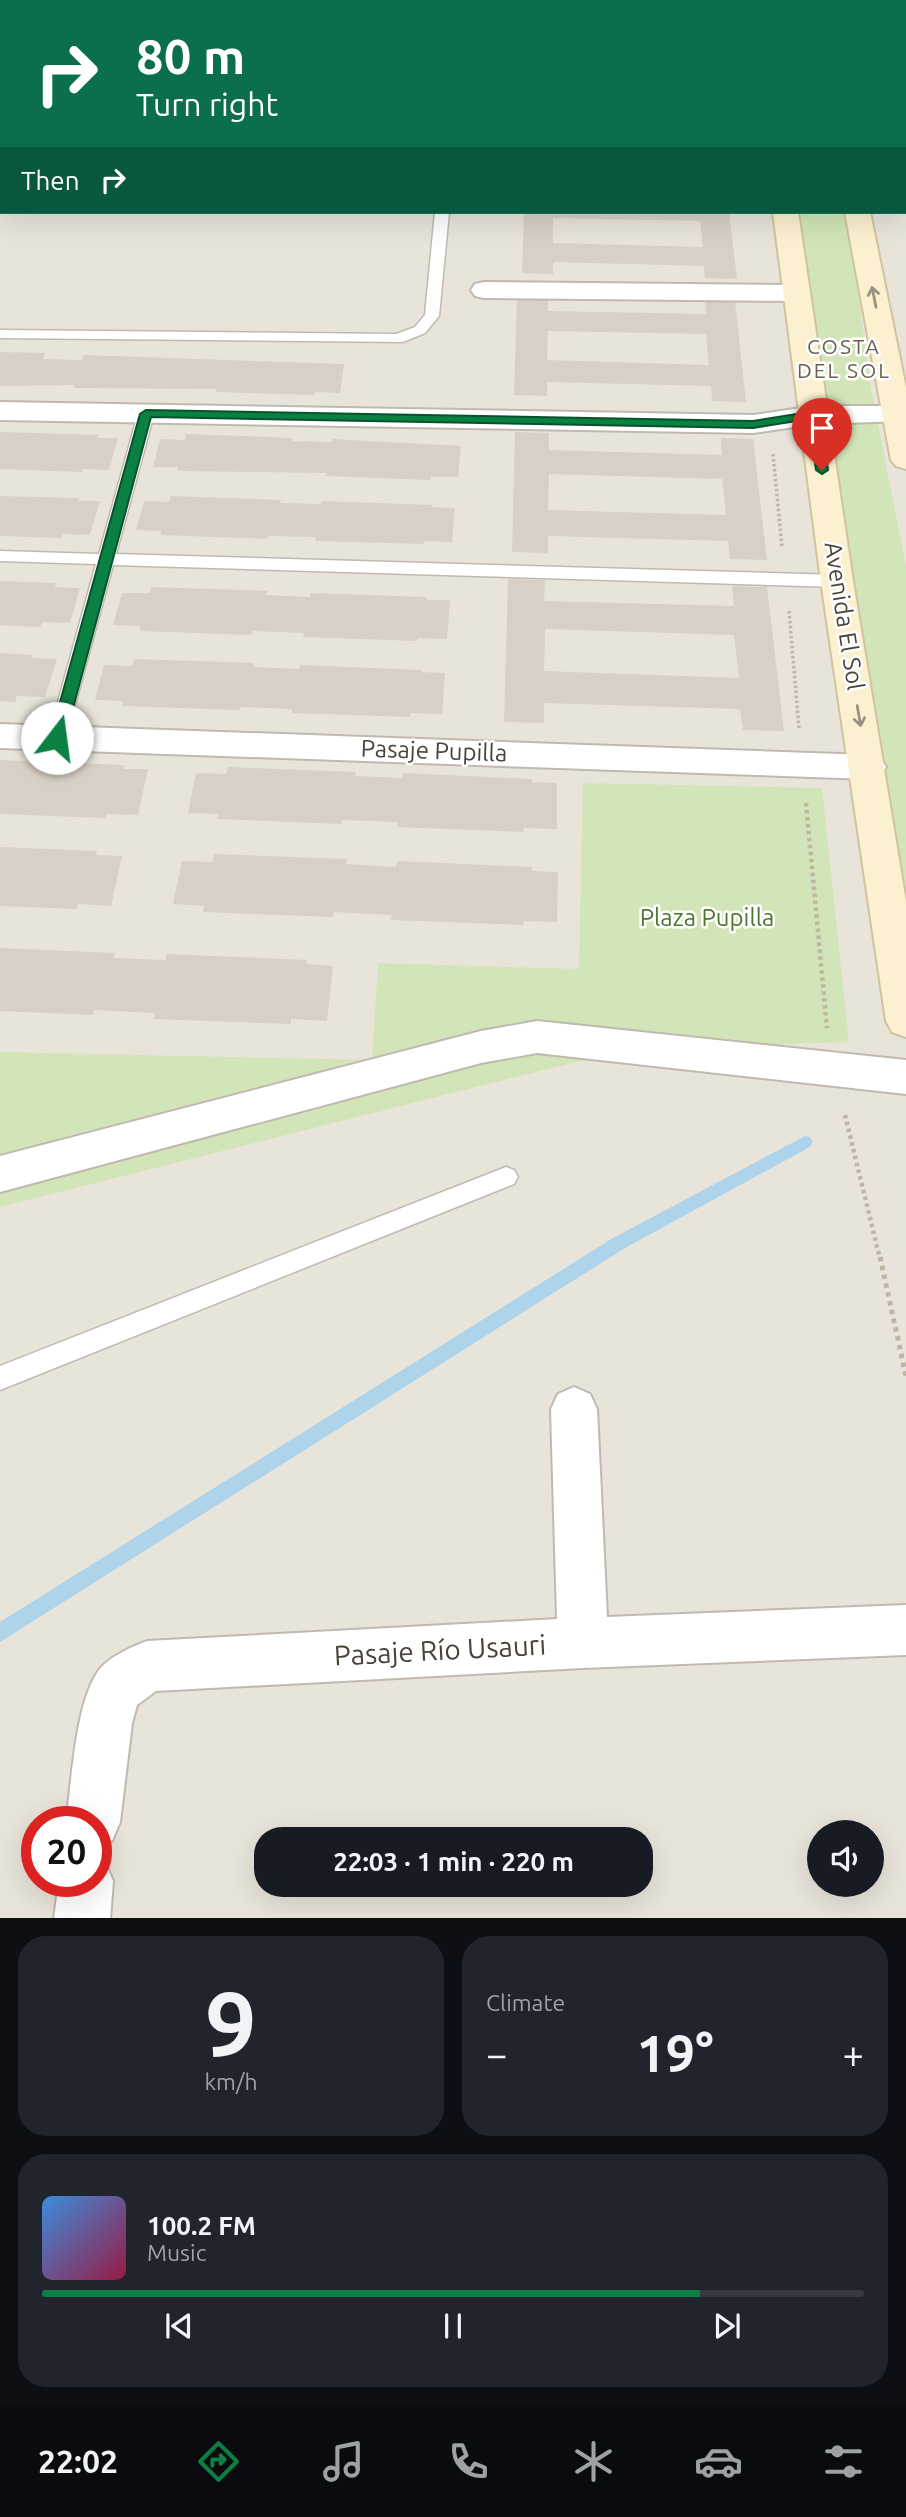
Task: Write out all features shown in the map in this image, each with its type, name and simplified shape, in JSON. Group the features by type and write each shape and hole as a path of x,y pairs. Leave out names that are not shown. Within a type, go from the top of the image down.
{"main road":[{"name":"Avenida El Sol","path":"785,214 836,581 868,766 906,1021"},
{"path":"857,214 898,382 897,415 906,460"}],"street":[{"path":"484,290 797,293"},
{"path":"0,411 753,425 815,415 897,415"},
{"name":"Pasaje Pupilla","path":"0,736 868,766"},
{"path":"0,1174 481,1047 537,1037 906,1077"},
{"path":"574,1409 583,1643"},
{"name":"Pasaje Río Usauri","path":"95,1806 106,1723 116,1689 147,1666 583,1643 906,1630"},
{"path":"82,1918 84,1897"}],"lane":[{"path":"0,334 398,339 420,330 432,316 442,214"},
{"path":"57,738 146,414"},
{"path":"0,556 836,581"},
{"path":"0,1378 506,1177"}],"shaded area":[{"path":"0,214 906,214 906,1918 0,1918"}],"green space":[{"path":"797,214 847,214 871,388 906,566 906,1000 838,581 832,433"},
{"name":"Plaza Pupilla","path":"583,783 822,788 849,1042 627,1049 0,1207 0,1052 372,1060 378,963 579,969"}],"building":[{"path":"524,214 729,214 737,279 705,278 704,266 553,262 553,274 522,273","holes":["553,218 700,221 703,247 553,243"]},
{"path":"517,295 548,296 548,311 706,314 705,300 735,301 746,402 712,401 711,386 547,382 547,396 514,395","holes":["548,331 706,334 709,365 547,360"]},
{"path":"0,352 45,353 43,359 82,360 84,355 344,364 340,393 314,392 314,395 216,392 216,389 0,386"},
{"path":"0,432 118,438 109,470 83,469 82,472 0,469"},
{"path":"515,432 549,433 549,450 722,455 721,438 753,439 767,560 730,559 728,541 548,536 548,553 512,552","holes":["549,474 722,479 726,515 548,510"]},
{"path":"186,434 293,438 292,441 332,442 332,439 461,446 458,477 431,477 431,480 326,476 327,473 177,471 178,467 153,467 160,439 185,440"},
{"path":"0,496 100,501 90,535 63,534 62,538 0,536"},
{"path":"171,496 281,500 280,503 321,504 322,501 455,508 452,542 424,541 423,544 315,541 316,537 268,536 267,539 161,535 161,531 136,530 144,501 169,502"},
{"path":"508,579 545,580 544,601 734,606 732,586 767,587 784,731 743,730 740,709 544,703 544,723 504,722","holes":["545,629 734,635 739,678 544,671"]},
{"path":"0,581 56,583 55,587 80,588 70,623 42,622 40,627 0,625"},
{"path":"151,587 267,591 266,595 310,597 310,593 450,600 447,639 417,638 417,641 303,637 304,633 253,631 252,635 140,631 140,626 113,625 122,593 150,593"},
{"path":"0,653 57,659 45,697 17,696 15,702 0,701"},
{"path":"134,659 254,663 254,667 299,669 300,665 445,673 442,714 411,713 410,717 292,713 292,709 122,706 123,701 95,700 104,665 132,666"},
{"path":"0,760 124,765 123,769 148,769 138,815 106,814 105,818 0,814"},
{"path":"228,767 356,772 355,776 402,778 403,773 532,779 532,782 557,783 557,829 523,828 524,832 397,827 398,822 342,820 341,824 217,819 218,814 188,813 196,773 226,774"},
{"path":"0,847 97,851 96,855 122,856 111,906 78,904 77,909 0,906"},
{"path":"214,854 347,859 346,864 396,867 397,861 532,867 532,871 558,872 557,922 524,921 523,925 391,920 392,915 334,912 333,917 203,912 204,906 173,904 182,861 213,862"},
{"path":"0,948 115,953 113,958 166,960 166,954 307,960 306,964 333,966 327,1021 291,1019 291,1024 154,1019 155,1013 94,1010 93,1015 0,1011"}],"waterway":[{"path":"0,1633 619,1243 805,1142"}],"district":[{"name":"COSTA DEL SOL","path":"844,359"}],"route":[{"path":"57,738 146,414 753,425 815,415 822,470"}]}
